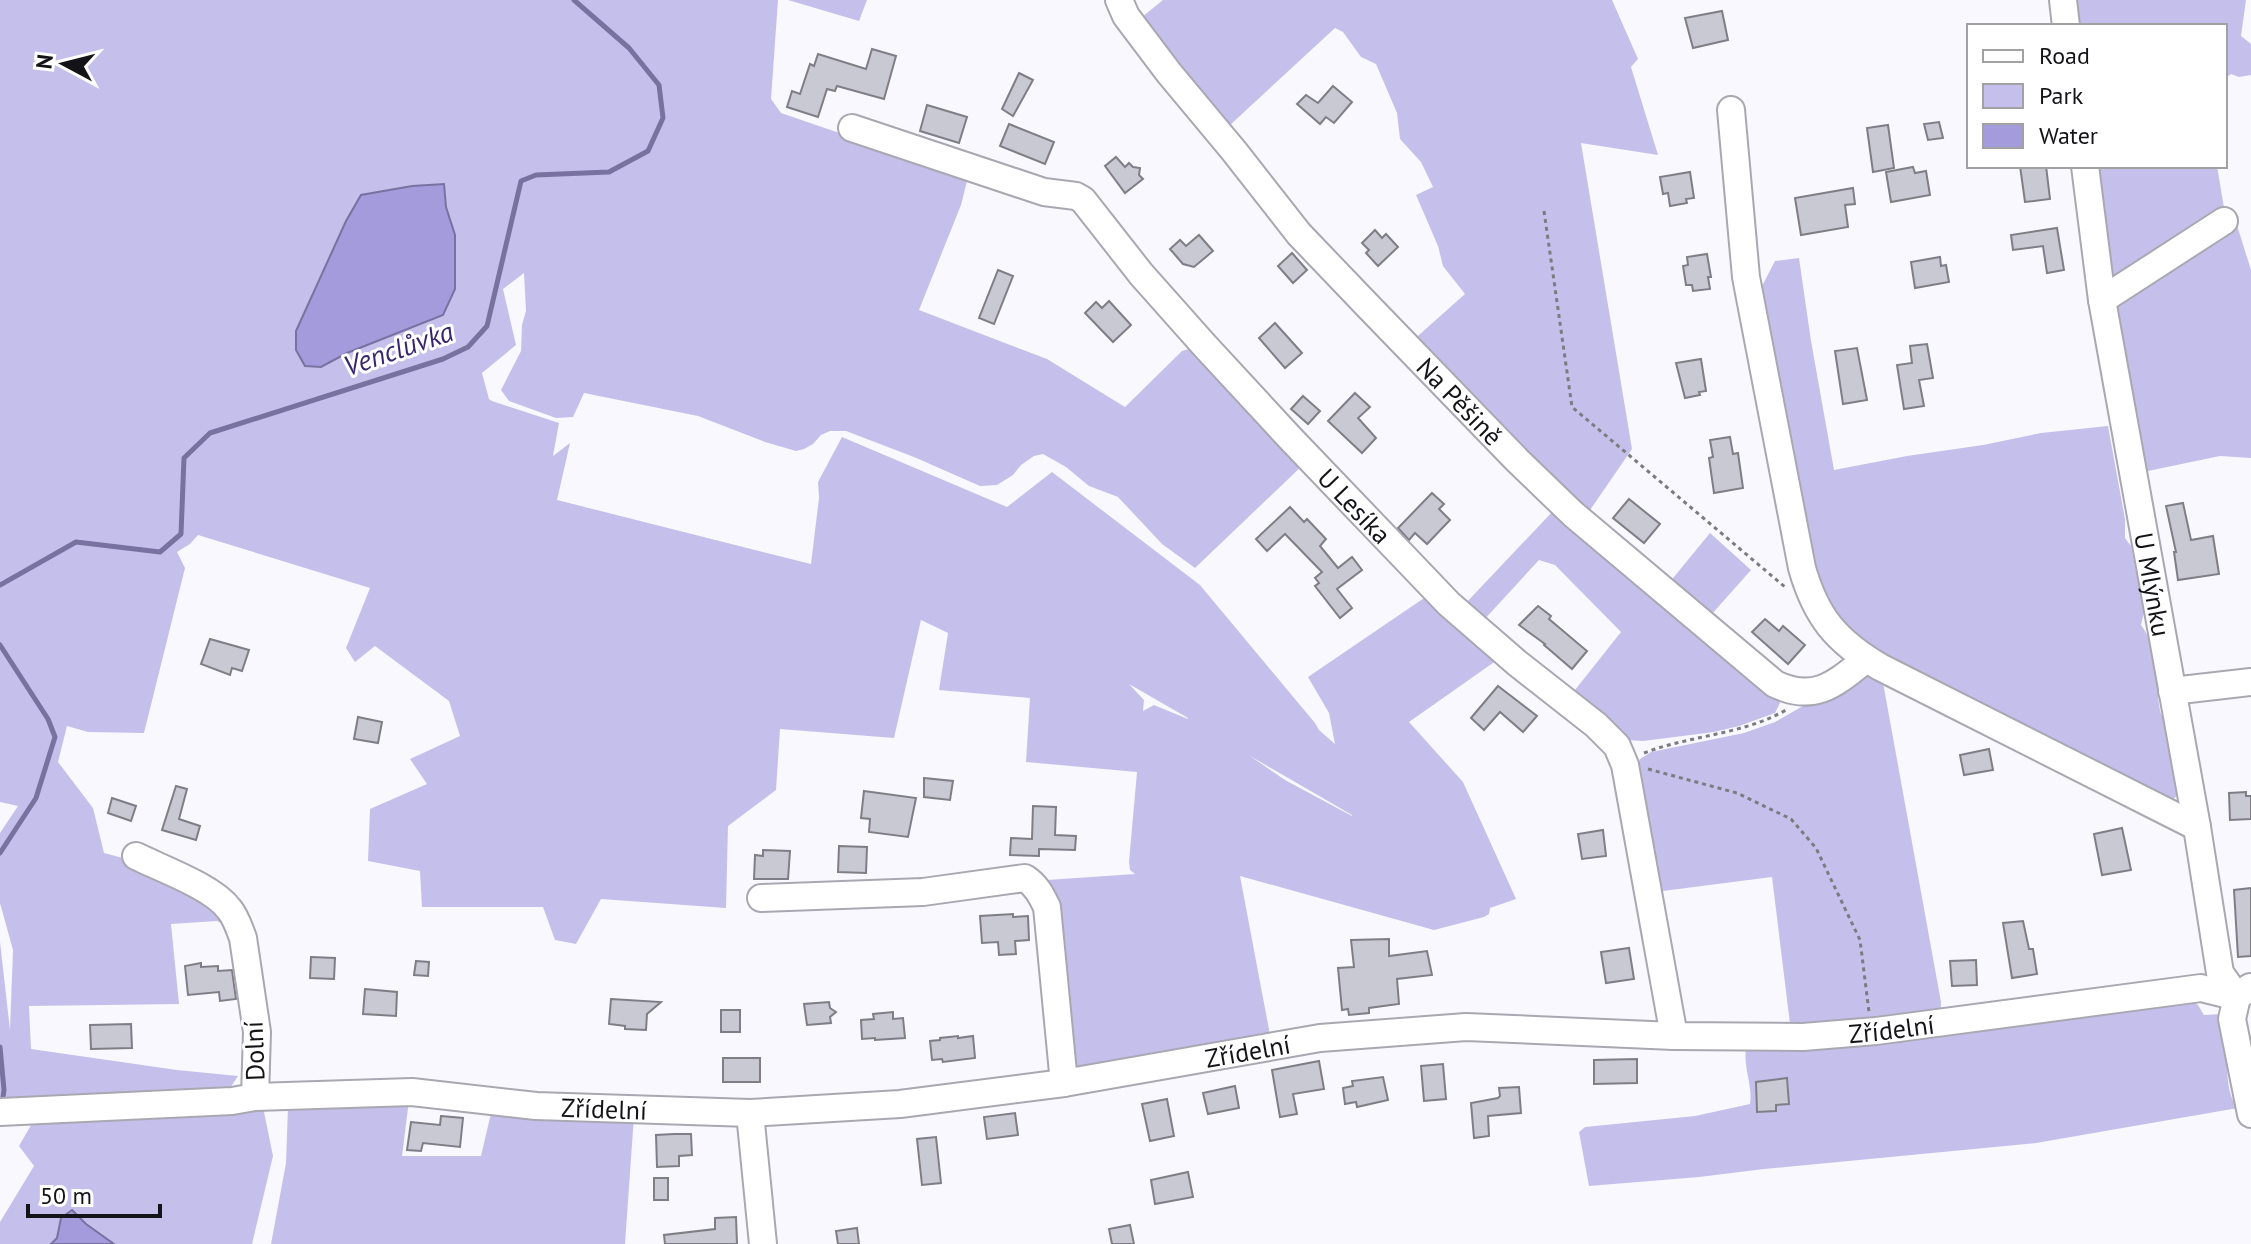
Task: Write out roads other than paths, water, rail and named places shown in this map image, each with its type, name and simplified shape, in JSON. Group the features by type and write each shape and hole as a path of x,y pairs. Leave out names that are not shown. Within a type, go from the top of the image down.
{"street":[{"name":"Na Pěšině","path":"1119,0 1126,16 1169,73 1299,234 1573,514 1775,684 1791,691 1808,693 1821,690 1866,659"},
{"path":"2063,0 2066,24"},
{"path":"1731,110 1746,277 1802,568 1809,594 1821,618 1866,659 2197,827"},
{"name":"U Lesíka","path":"852,128 1044,192 1076,196 1083,200 1141,274 1196,335 1449,604 1596,725 1617,746 1624,763 1674,1036"},
{"name":"U Mlýnku","path":"2085,168 2102,300 2197,827 2220,973 2244,992"},
{"path":"2102,300 2224,221"},
{"path":"2172,691 2251,682"},
{"name":"Dolní","path":"7,1112 232,1101 255,1097 257,1032 239,928 230,910 214,894 136,856"},
{"path":"761,898 923,892 1025,878 1034,884 1047,907 1064,1083"},
{"name":"Zřídelní","path":"255,1097 412,1092 536,1106 750,1113 900,1104 1064,1083 1334,1037 1466,1027 1674,1036 1803,1037 1890,1029 2201,988 2244,992"},
{"path":"2244,992 2232,1019 2244,1047 2251,1114"},
{"path":"750,1113 763,1244"}],"water":[{"path":"444,184 446,207 455,235 455,289 443,315 347,353 321,367 305,366 296,350 296,331 361,195"},
{"path":"72,1210 114,1244 51,1244 57,1238 61,1218"}],"waterway":[{"name":"Venclůvka","path":"0,585 76,542 160,552 181,534 184,458 210,433 443,359 468,347 487,326 521,181 536,175 609,172 648,151 663,118 659,85 629,48 574,0"},
{"name":"Venclůvka","path":"0,645 48,719 55,737 36,798 0,853"},
{"name":"Venclůvka","path":"0,1047 4,1090 2,1105"}]}
